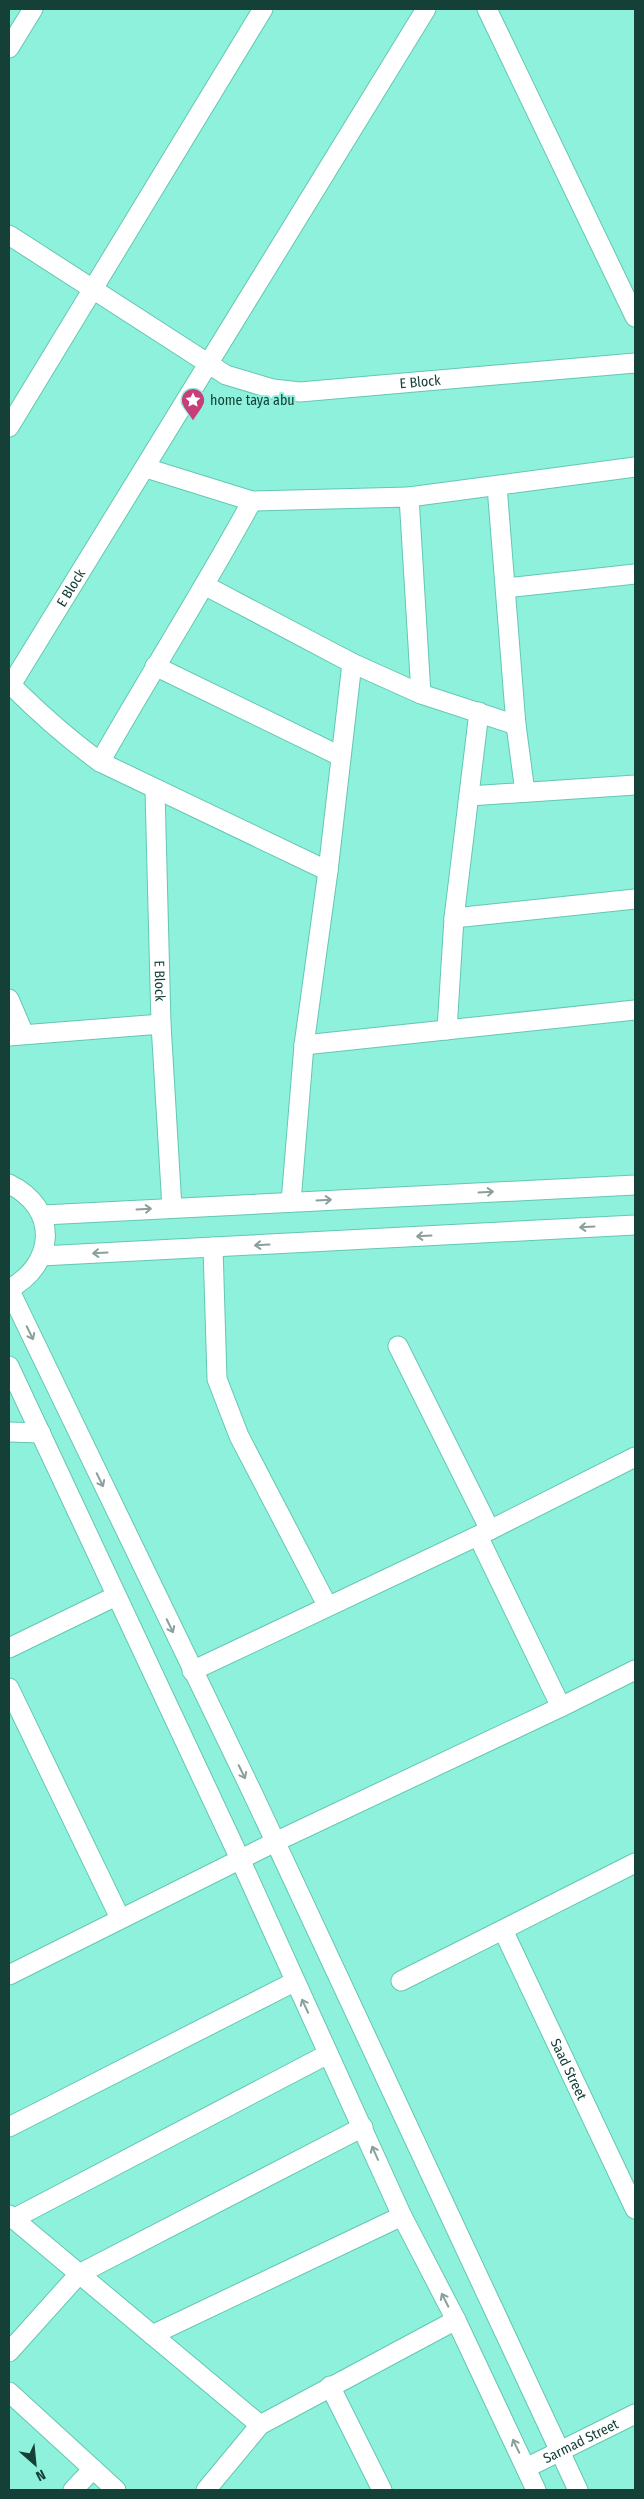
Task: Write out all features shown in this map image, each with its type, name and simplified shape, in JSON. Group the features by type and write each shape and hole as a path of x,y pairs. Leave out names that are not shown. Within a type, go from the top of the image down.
{"street":[{"path":"9,48 33,9"},
{"path":"9,427 263,9"},
{"path":"210,364 426,9"},
{"path":"487,9 635,317"},
{"name":"E Block","path":"9,235 226,375 273,390 300,392 635,363"},
{"name":"E Block","path":"210,364 10,684 55,728 100,762 155,790 328,871"},
{"path":"146,468 252,501 409,497 635,466"},
{"path":"496,486 516,725 525,792"},
{"path":"409,497 421,694"},
{"path":"100,762 155,666 206,586 252,501"},
{"path":"506,588 635,574"},
{"path":"206,586 352,663 421,694 516,725"},
{"path":"291,1202 304,1045 328,871 352,663"},
{"path":"155,666 340,756"},
{"path":"447,1030 454,918 479,712"},
{"path":"469,796 635,784"},
{"name":"E Block","path":"155,790 161,1024 172,1208"},
{"path":"454,918 635,899"},
{"path":"9,999 16,1035 161,1024"},
{"path":"304,1045 635,1010"},
{"path":"9,1184 32,1200 43,1215 45,1235 41,1256 30,1275 9,1289 275,1842 578,2490"},
{"path":"43,1215 635,1185"},
{"path":"41,1256 635,1225"},
{"path":"213,1247 217,1379 239,1436 327,1606"},
{"path":"398,1346 561,1707"},
{"path":"9,1366 240,1859 294,1982 363,2127 402,2216 456,2320 536,2490"},
{"path":"9,1432 41,1434"},
{"path":"192,1671 327,1606 633,1465"},
{"path":"9,1648 116,1596"},
{"path":"9,1975 240,1859 635,1670"},
{"path":"9,1688 120,1918"},
{"path":"401,1981 635,1863"},
{"name":"Saad Street","path":"503,1930 635,2209"},
{"path":"9,2127 294,1982"},
{"path":"260,2425 11,2217 328,2054"},
{"path":"9,2352 79,2274 363,2127"},
{"path":"152,2335 402,2216"},
{"path":"206,2490 260,2425 456,2320"},
{"path":"330,2386 378,2488"},
{"path":"9,2392 116,2490"},
{"name":"Sarmad Street","path":"526,2468 635,2414"},
{"path":"73,2490 93,2469"}],"place":[{"name":"home taya abu","path":"193,421"}]}
